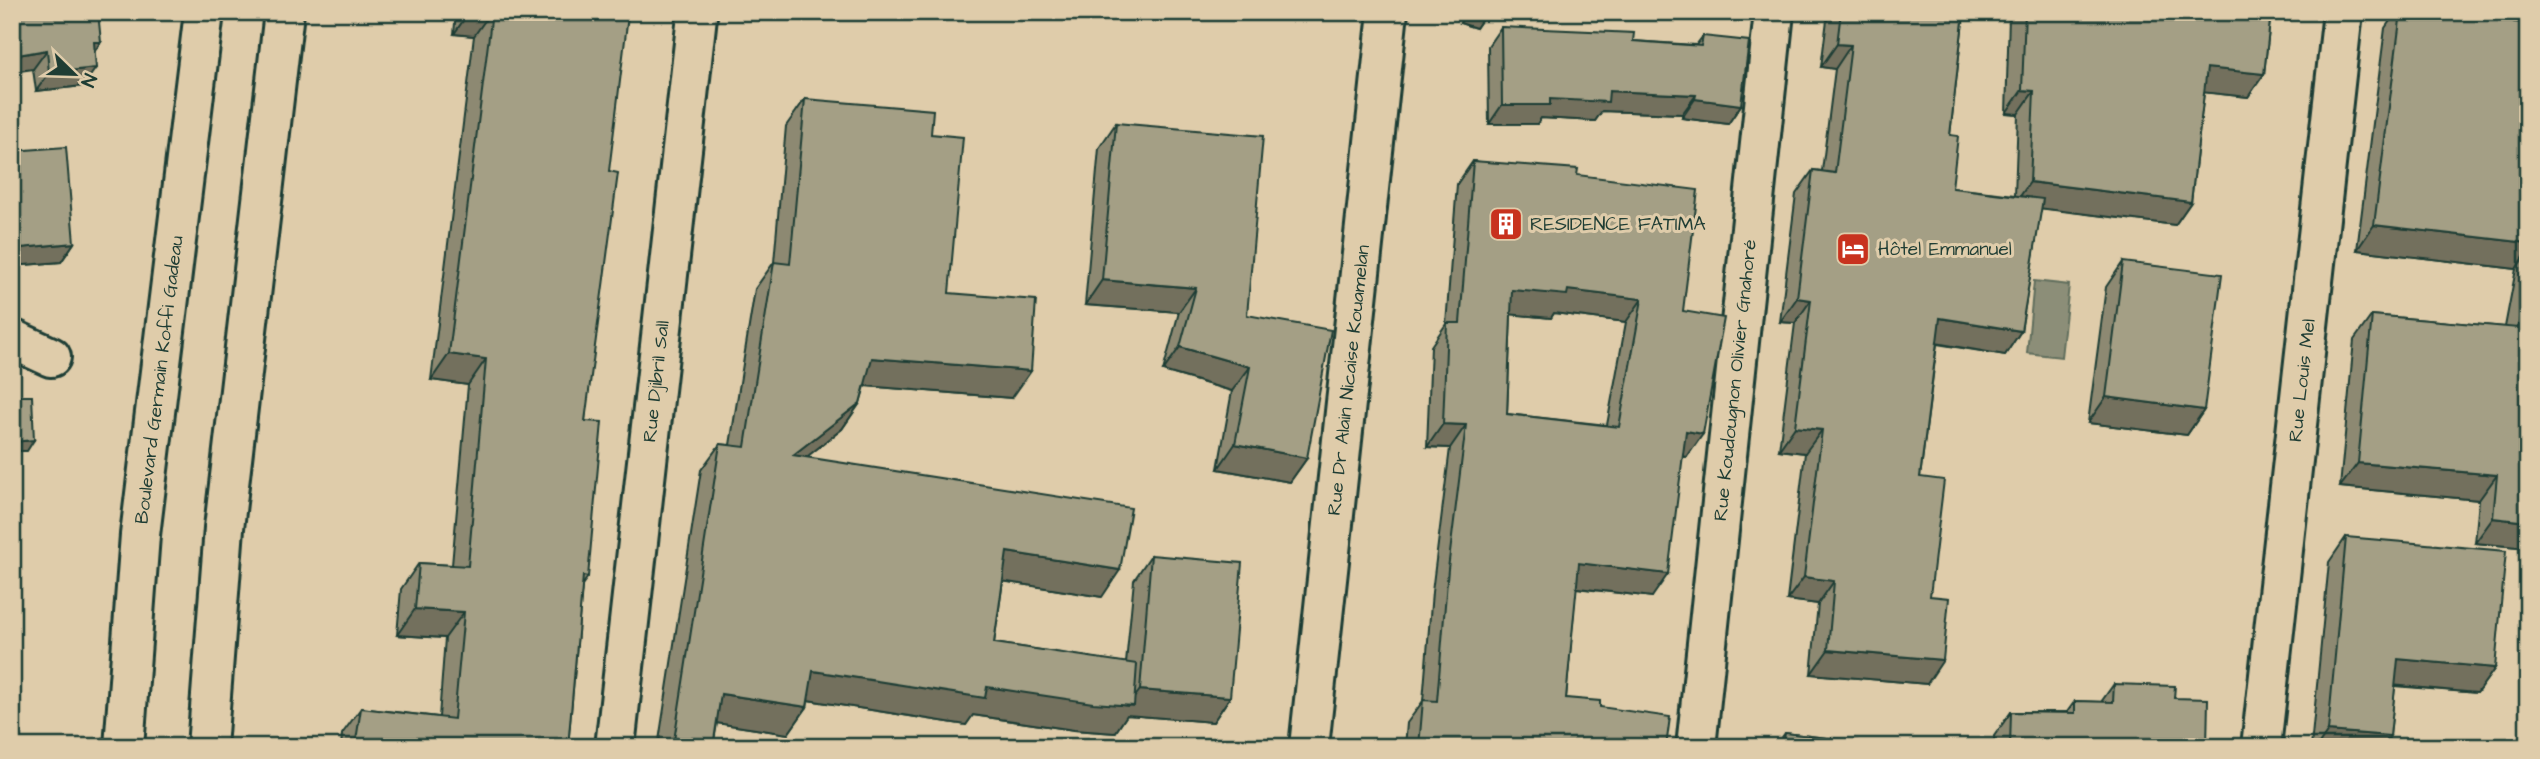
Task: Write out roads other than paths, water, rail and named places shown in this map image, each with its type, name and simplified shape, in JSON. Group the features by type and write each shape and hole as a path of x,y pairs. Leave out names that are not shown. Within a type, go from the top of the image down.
{"street":[{"name":"Boulevard Germain Koffi Gadeau","path":"124,747 140,535 204,12"},
{"path":"207,747 224,528 284,12"},
{"name":"Rue Dr Alain Nicaise Kouamelan","path":"1309,747 1388,12"},
{"name":"Rue Koudougnon Olivier Gnahoré","path":"1696,747 1774,12"},
{"name":"Rue Louis Mel","path":"2261,747 2343,12"},
{"name":"Rue Djibril Sall","path":"615,747 697,16"},
{"path":"12,339 51,357"}],"place":[{"name":"RESIDENCE FATIMA","path":"1506,224"},
{"name":"Hôtel Emmanuel","path":"1853,249"}]}
